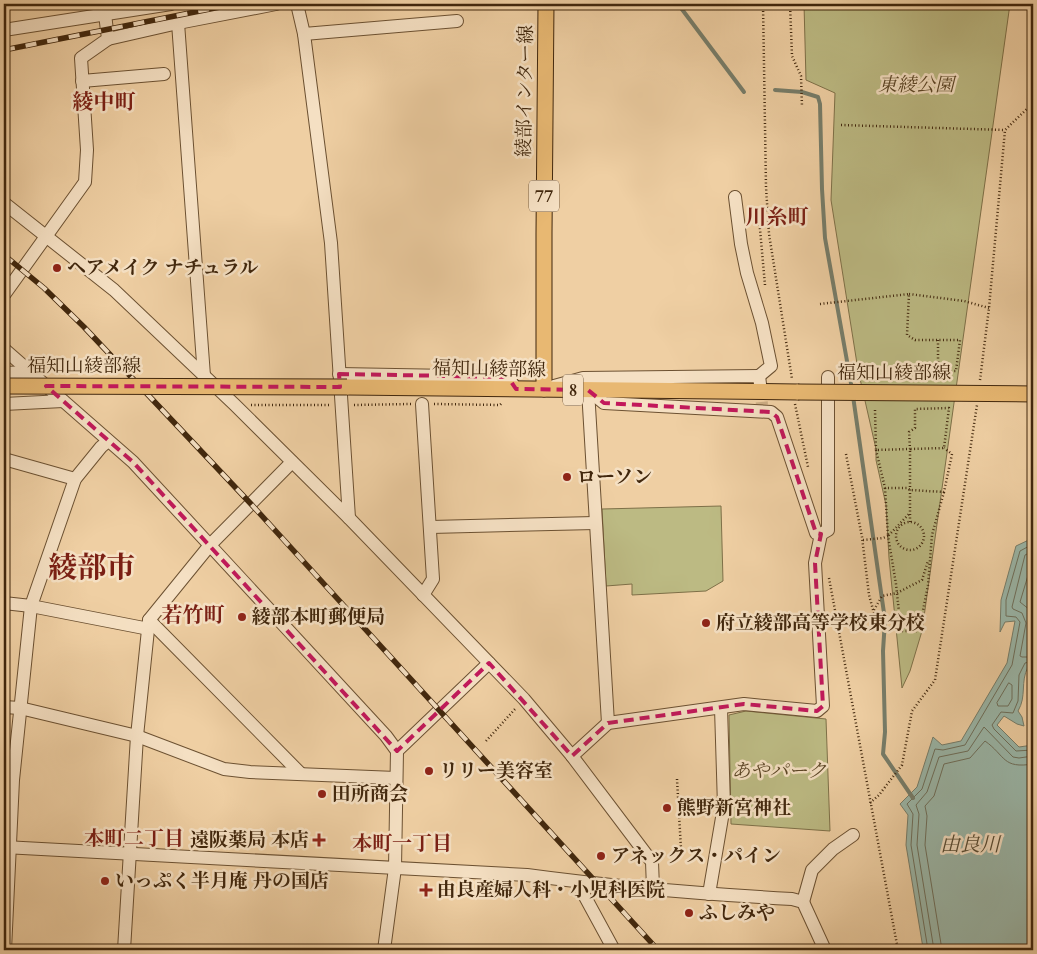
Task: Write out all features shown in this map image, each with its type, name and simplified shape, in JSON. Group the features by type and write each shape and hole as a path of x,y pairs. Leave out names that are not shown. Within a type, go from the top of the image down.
{"main road":[{"name":"綾部インター線","path":"544,389 546,4"},
{"name":"福知山綾部線","path":"4,386 343,380 516,389 1033,394"}],"street":[{"path":"4,30 171,4"},
{"path":"4,295 85,182 87,150 81,58 108,39 178,22 276,4"},
{"path":"297,4 304,34 331,243 343,380 342,405 349,518"},
{"path":"104,14 108,39"},
{"path":"304,34 457,21"},
{"path":"178,22 204,376"},
{"path":"82,81 164,74"},
{"path":"544,389 583,378 760,380 771,366 762,323 747,274 741,244 736,197"},
{"path":"4,204 114,290 235,405 349,518 524,699 572,756 652,862 653,888"},
{"path":"4,349 133,462 386,736 397,751 396,868 384,950"},
{"path":"4,373 30,372"},
{"path":"588,390 604,404 762,407 771,412 777,417 816,534 821,534 828,530 828,377"},
{"path":"588,390 608,722"},
{"path":"4,404 63,401"},
{"path":"422,404 433,579 423,595"},
{"path":"5,950 7,847 31,606 76,479 108,441"},
{"path":"4,459 76,479"},
{"path":"124,950 137,736 149,625 210,545 292,462"},
{"path":"430,527 595,522"},
{"path":"572,756 608,722 744,704 817,711 824,706 815,563 821,534"},
{"path":"4,603 149,625 302,774"},
{"path":"397,751 489,663"},
{"path":"4,707 20,708 137,736 182,751 224,769 250,772 396,778"},
{"path":"709,894 724,806 721,708"},
{"path":"825,950 804,902 812,870 833,849 852,835"},
{"path":"7,847 526,874 577,882 709,894 792,899 804,902"},
{"path":"577,882 614,950"}],"path":[{"path":"763,4 769,234 808,469"},
{"path":"790,4 792,56 801,76 802,107"},
{"path":"980,384 989,308 1004,130 1033,103"},
{"path":"841,125 1004,130"},
{"path":"765,294 759,218 767,207"},
{"path":"820,304 909,294 964,301 989,308"},
{"path":"909,294 907,335 915,340 960,340 956,371 917,372"},
{"path":"938,340 938,372"},
{"path":"235,405 500,405 516,389"},
{"path":"870,803 879,795 902,765 912,710 935,680 977,404"},
{"path":"910,522 909,432 915,428 915,409 949,408 944,448"},
{"path":"875,410 876,450 885,488 888,536 901,631 919,631 928,585 932,535 952,454 944,448 876,450"},
{"path":"846,454 863,540 869,595 878,628"},
{"path":"885,488 944,492"},
{"path":"863,540 888,536 910,513"},
{"path":"910,522 919,525 924,533 920,546 911,550 902,548 896,536 901,525 910,522"},
{"path":"874,611 882,596 897,593 922,580 930,555"},
{"path":"828,573 898,950"},
{"path":"486,741 524,699"},
{"path":"677,779 681,849"}],"highlighted area":[{"path":"339,374 508,377 516,389 588,390 604,403 771,412 777,417 816,533 821,534 815,563 823,706 817,711 744,704 608,723 572,756 489,663 397,751 133,462 46,386 340,387"}],"green space":[{"name":"東綾公園","path":"804,4 1010,4 922,631 910,671 902,688 889,558 886,505 876,460 876,449 858,370 831,200 835,93 806,80"},
{"path":"721,506 723,581 706,591 632,595 632,584 606,586 602,509"},
{"name":"あやパーク","path":"746,711 826,719 830,831 731,824 729,715"}],"water":[{"name":"由良川","path":"1033,538 1033,671 1028,667 1024,678 1021,705 1018,711 1024,726 1004,716 997,725 1019,747 1033,745 1033,950 922,950 906,845 908,815 900,804 917,787 933,737 942,745 961,741 1007,663 1015,621 1005,622 1000,632 1001,600 1016,546"}],"waterway":[{"path":"678,4 744,92"},
{"path":"775,90 802,92 818,97 820,104 825,238 852,389"},
{"path":"853,396 885,620 883,651 885,732 883,754 913,798"}],"tunnel":[{"path":"760,384 762,405"}],"railway":[{"path":"4,50 235,4"},
{"path":"4,255 44,288 84,327 251,504 658,950"}],"place":[{"name":"ヘアメイク ナチュラル","path":"57,268"},
{"name":"ローソン","path":"567,477"},
{"name":"綾部本町郵便局","path":"242,617"},
{"name":"府立綾部高等学校東分校","path":"706,623"},
{"name":"リリー美容室","path":"429,771"},
{"name":"田所商会","path":"322,794"},
{"name":"熊野新宮神社","path":"667,808"},
{"name":"遠阪薬局 本店","path":"319,840"},
{"name":"アネックス・パイン","path":"601,856"},
{"name":"いっぷく半月庵 丹の国店","path":"105,881"},
{"name":"由良産婦人科・小児科医院","path":"426,890"},
{"name":"ふしみや","path":"689,913"}],"district":[{"name":"綾中町","path":"104,102"},
{"name":"川糸町","path":"777,217"},
{"name":"綾部市","path":"92,568"},
{"name":"若竹町","path":"193,615"},
{"name":"本町二丁目","path":"134,838"},
{"name":"本町一丁目","path":"402,843"}]}
